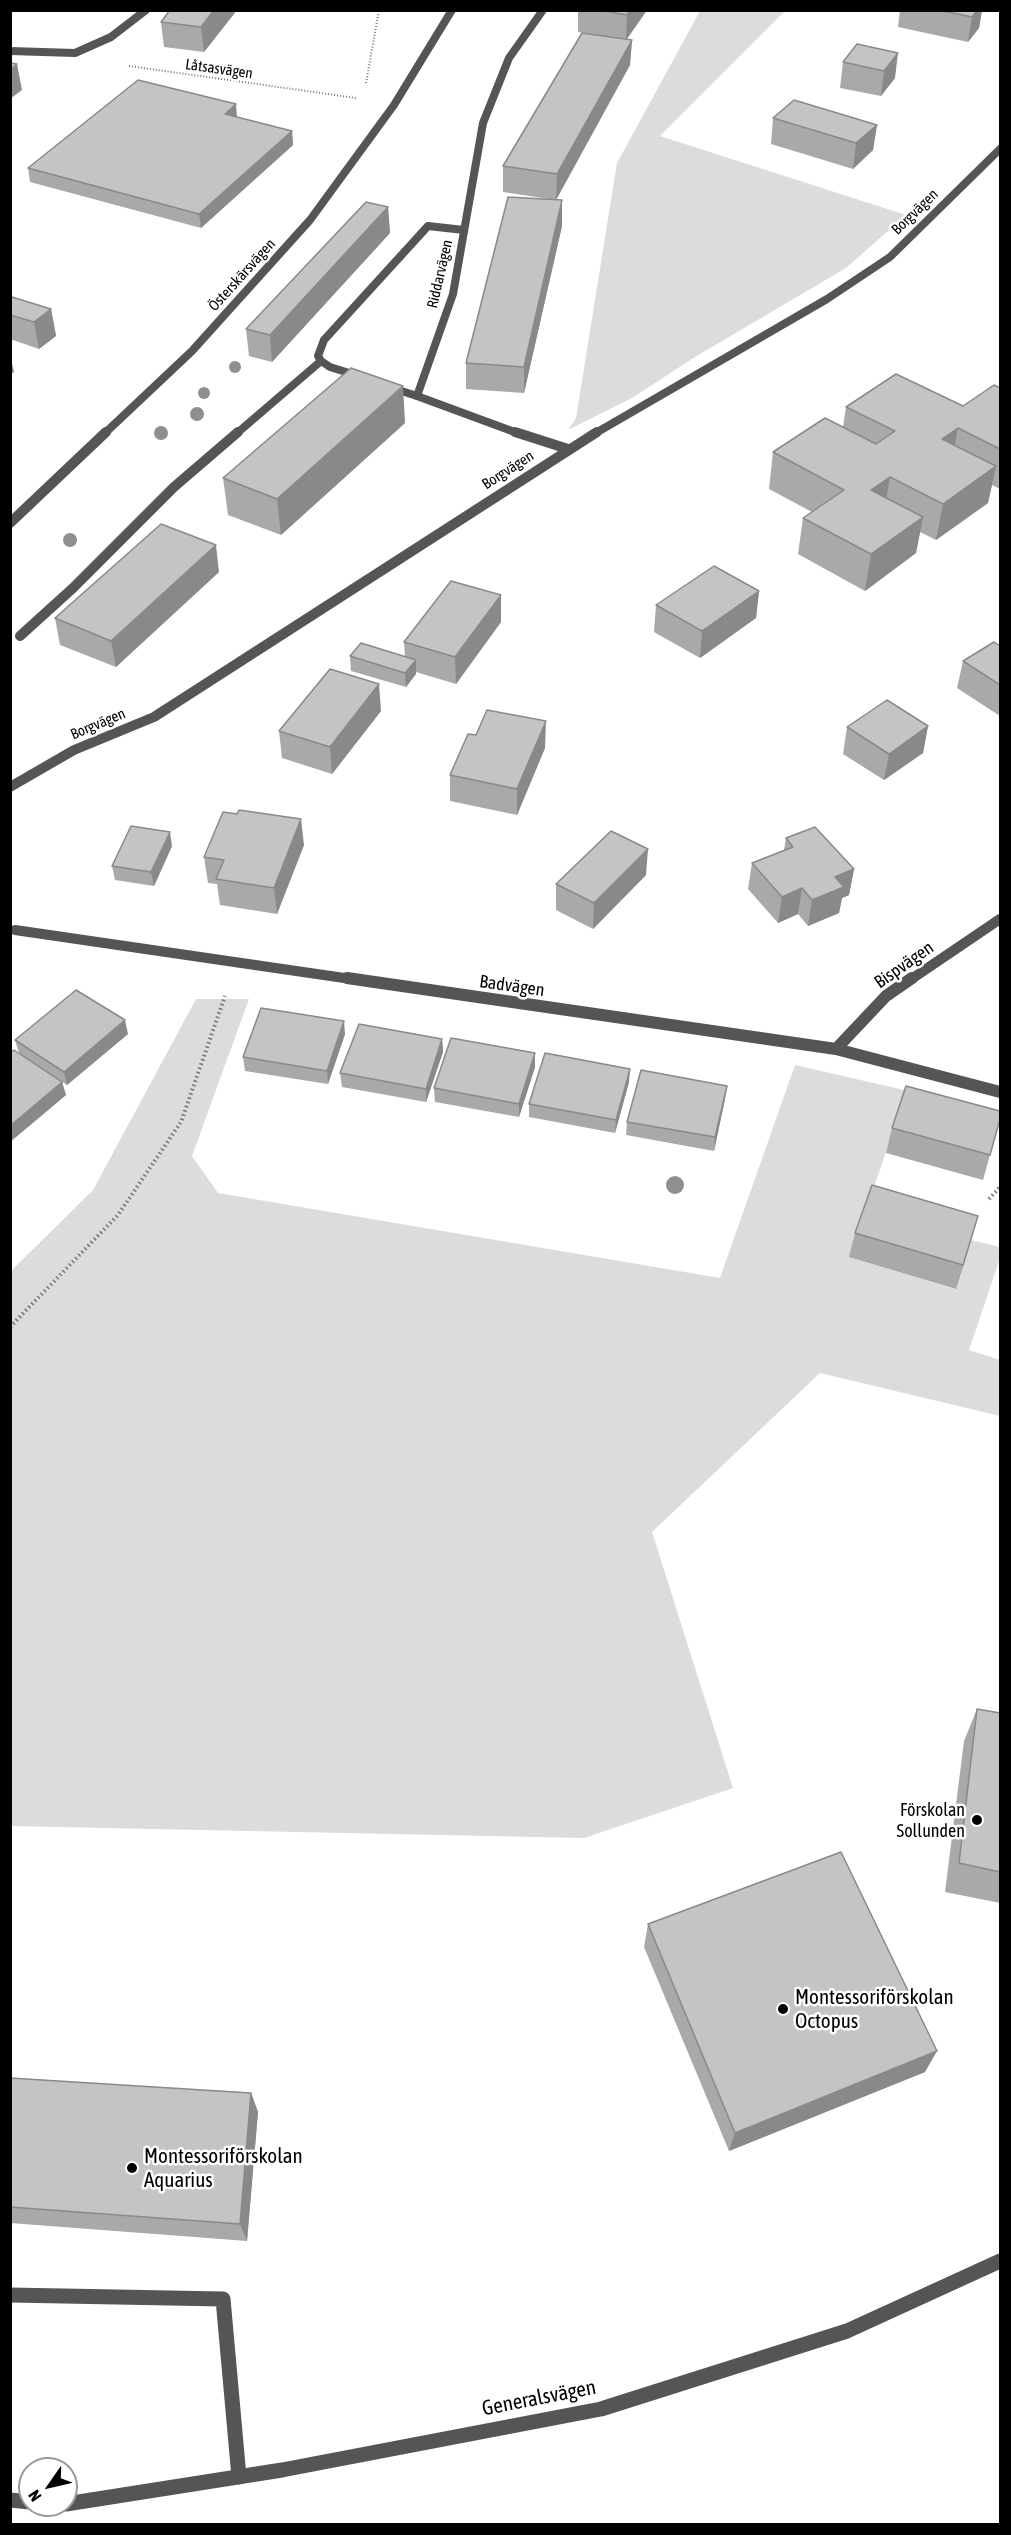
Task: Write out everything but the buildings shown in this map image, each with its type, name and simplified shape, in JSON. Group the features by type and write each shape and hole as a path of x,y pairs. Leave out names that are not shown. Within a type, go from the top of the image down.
{"street":[{"path":"10,51 75,53 111,37 146,10"},
{"name":"Österskärsvägen","path":"10,523 192,351 310,220 394,105 452,10"},
{"name":"Riddarvägen","path":"417,396 453,294 483,123 509,58 543,10"},
{"name":"Borgvägen","path":"10,787 74,750 154,717 568,449 827,299 890,257 999,152"},
{"path":"368,379 330,367 321,361 318,356 324,340 428,226 464,230"},
{"path":"20,636 73,588 174,487 321,361"},
{"path":"377,382 505,429 568,449"},
{"name":"Bispvägen","path":"836,1049 886,996 1000,919"},
{"name":"Badvägen","path":"12,933 836,1049 1000,1092"},
{"name":"Generalsvägen","path":"78,2502 239,2477 601,2409 847,2331 1000,2261"},
{"path":"10,2295 223,2299 239,2477"}],"path":[{"name":"Låtsasvägen","path":"75,53 136,68 363,99"},
{"path":"10,1327 118,1215 181,1122 236,963"},
{"path":"989,1199 1000,1187"}],"shaded area":[{"path":"700,11 785,11 660,136 906,215 846,268 695,357 632,398 568,430 576,418 617,163"},
{"path":"196,999 249,999 192,1156 218,1193 720,1278 795,1065 1000,1112 995,1137 900,1111 850,1257 955,1289 971,1240 1000,1247 1000,1258 969,1350 1000,1360 1000,1416 820,1373 652,1532 733,1788 584,1838 11,1826 11,1271 93,1190"}],"place":[{"name":"Förskolan Sollunden","path":"977,1820"},
{"name":"Montessoriförskolan Octopus","path":"783,2009"},
{"name":"Montessoriförskolan Aquarius","path":"132,2168"}]}
